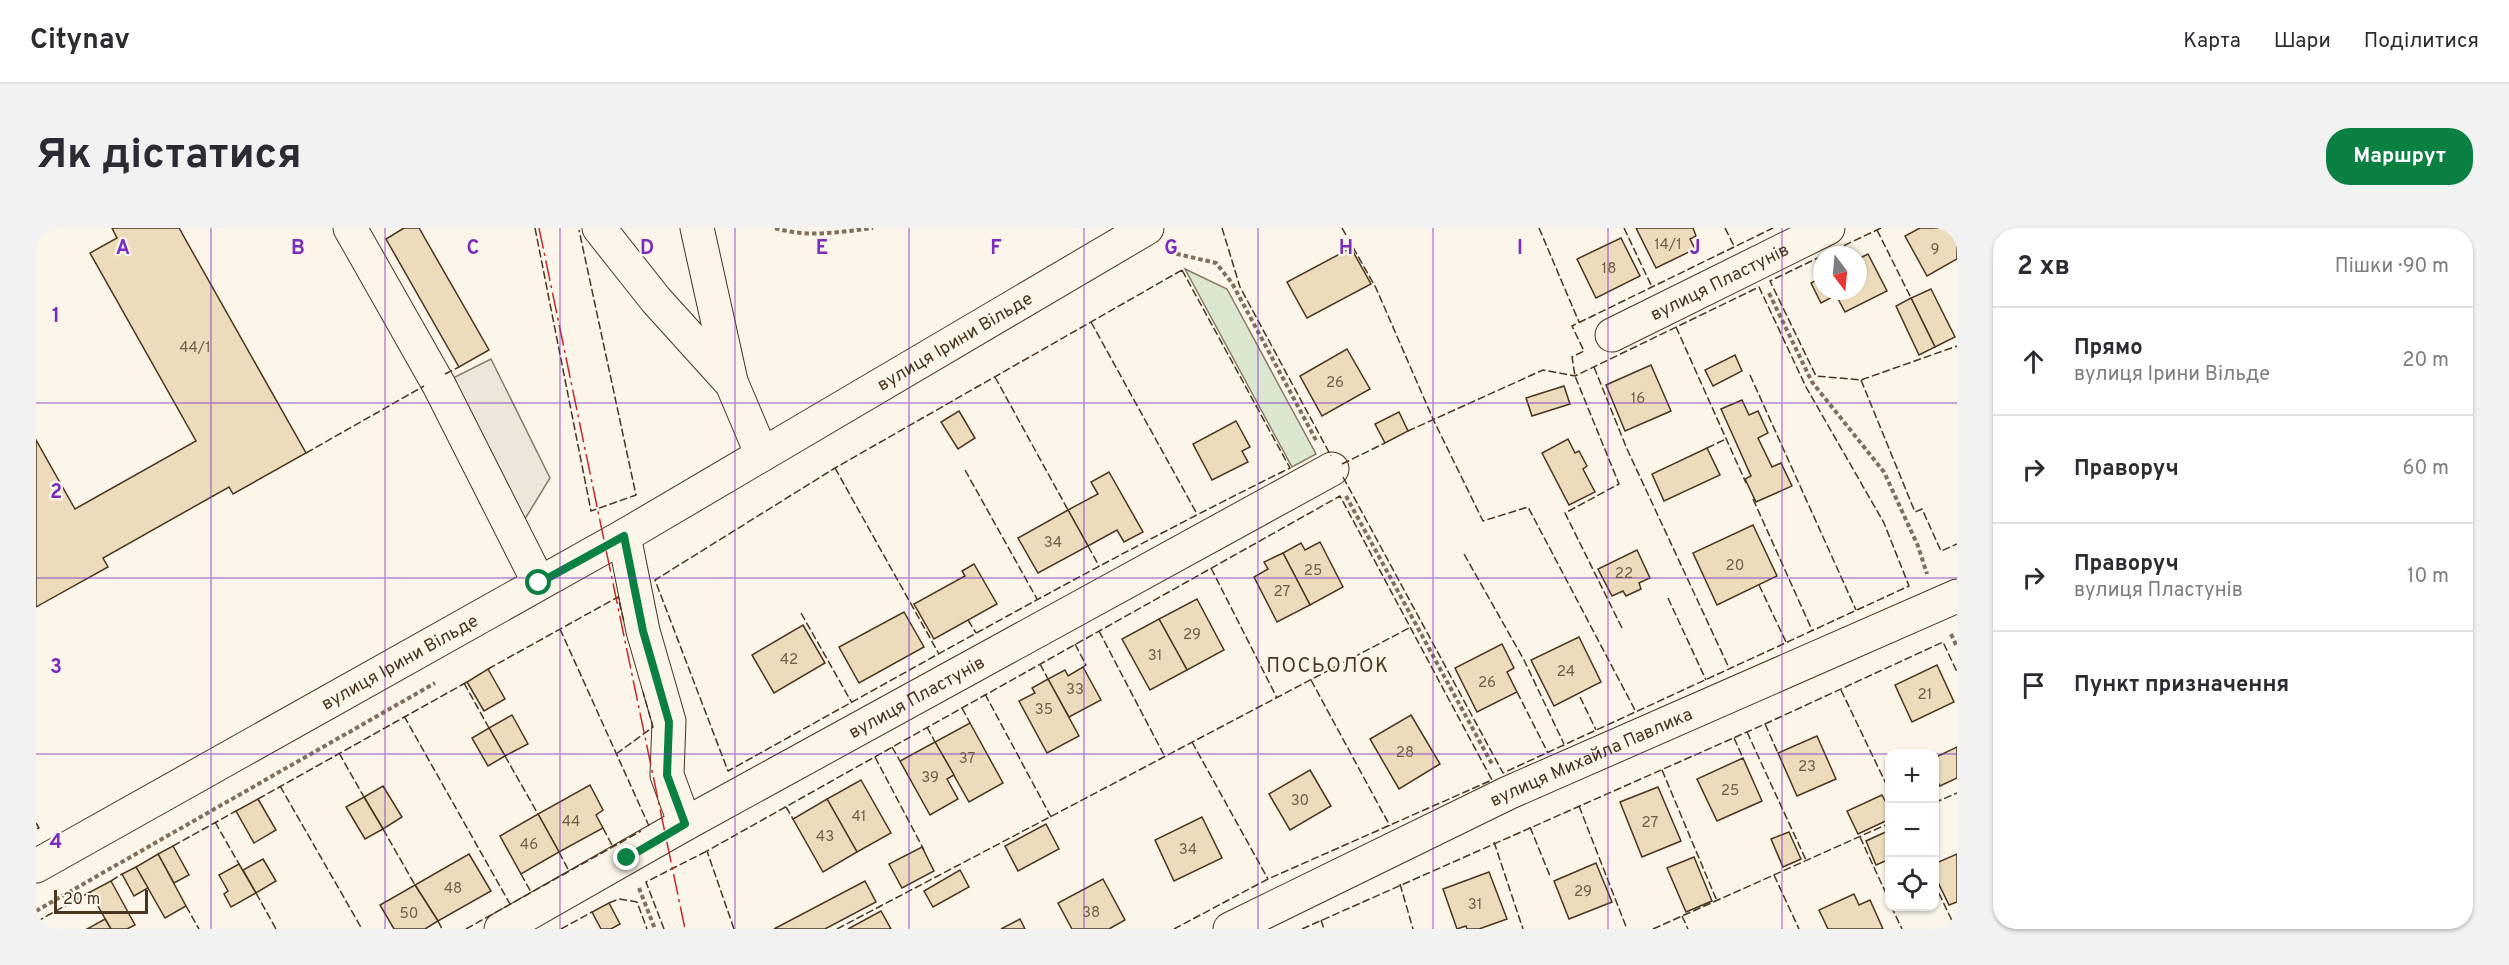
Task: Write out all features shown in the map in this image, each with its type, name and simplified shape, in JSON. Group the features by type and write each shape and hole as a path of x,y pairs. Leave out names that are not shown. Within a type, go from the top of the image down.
{"street":[{"path":"350,228 439,385 539,583"},
{"path":"599,228 656,300 732,384"},
{"path":"697,228 732,384 762,455"},
{"name":"вулиця Пластунів","path":"1612,335 1828,228"},
{"name":"вулиця Ірини Вільде","path":"36,866 624,536 762,455 1126,233"},
{"name":"вулиця Пластунів","path":"501,929 685,824 1332,469"},
{"path":"624,536 643,631 669,722 667,775 685,824"},
{"name":"вулиця Михайла Павлика","path":"1230,929 1508,793 1947,600"}],"path":[{"path":"774,228 793,233 817,235 873,228"},
{"path":"1756,265 1812,382 1884,472 1918,546 1947,600"},
{"path":"36,911 436,682"},
{"path":"627,858 655,929"}],"green space":[{"path":"1185,269 1227,289 1316,454 1292,467"}],"shaded area":[{"path":"491,359 550,478 514,537 439,385"}],"building":[{"path":"112,228 179,228 306,453 233,494 229,487 103,558 108,567 36,607 36,440 75,509 196,441 90,253 117,238"},
{"path":"404,228 419,228 489,350 459,367 386,239"},
{"path":"1636,228 1693,228 1696,236 1690,239 1695,249 1656,268"},
{"path":"1920,228 1952,228 1957,238 1957,259 1927,276 1905,236"},
{"path":"1621,238 1640,276 1596,298 1577,259"},
{"path":"1351,248 1371,284 1307,318 1287,282"},
{"path":"1867,254 1887,291 1845,312 1839,300 1867,300"},
{"path":"1931,289 1955,337 1935,347 1911,298"},
{"path":"1911,298 1935,347 1919,355 1896,306"},
{"path":"1347,349 1370,389 1322,416 1300,376"},
{"path":"1735,355 1742,371 1713,386 1705,370"},
{"path":"1651,365 1671,411 1625,431 1606,385"},
{"path":"1564,386 1570,404 1532,416 1526,398"},
{"path":"1742,400 1749,415 1758,411 1768,433 1758,438 1772,467 1781,463 1792,486 1756,502 1745,479 1751,476 1721,409"},
{"path":"959,411 975,438 958,449 941,422"},
{"path":"1399,412 1408,431 1385,443 1375,424"},
{"path":"1236,421 1250,447 1242,451 1248,462 1212,480 1193,444"},
{"path":"1568,439 1575,453 1579,451 1587,466 1583,469 1595,492 1569,505 1542,453"},
{"path":"1707,448 1720,475 1664,501 1652,474"},
{"path":"1109,472 1143,532 1124,542 1117,530 1088,546 1068,510 1098,494 1091,482"},
{"path":"1068,510 1088,546 1038,573 1018,538"},
{"path":"1753,525 1777,576 1717,605 1693,553"},
{"path":"1320,542 1343,587 1310,605 1283,553 1301,543 1305,550"},
{"path":"1637,550 1650,578 1639,583 1641,589 1626,596 1623,591 1612,596 1598,569"},
{"path":"1283,553 1310,605 1277,622 1254,577 1268,569 1264,562"},
{"path":"974,564 997,604 934,639 914,604 965,576 962,571"},
{"path":"1197,599 1224,650 1187,670 1159,619"},
{"path":"904,612 924,647 859,683 839,647"},
{"path":"1159,619 1187,670 1150,690 1122,639"},
{"path":"803,625 825,663 774,693 752,655"},
{"path":"1579,637 1601,682 1554,706 1531,660"},
{"path":"1502,644 1514,668 1507,672 1517,692 1477,712 1455,668"},
{"path":"1937,665 1954,702 1912,722 1895,685"},
{"path":"1083,667 1101,700 1069,717 1048,679 1065,670 1068,676"},
{"path":"488,669 505,699 484,711 467,682"},
{"path":"1048,679 1079,736 1047,753 1019,701 1035,693 1032,688"},
{"path":"512,715 528,744 505,756 489,728"},
{"path":"1411,715 1440,764 1399,789 1370,739"},
{"path":"970,723 1003,783 969,802 935,742"},
{"path":"489,728 505,756 488,766 472,738"},
{"path":"1817,736 1836,779 1797,796 1778,753"},
{"path":"935,742 954,775 947,779 958,799 930,815 900,761"},
{"path":"1957,747 1957,778 1940,786 1939,784 1939,756"},
{"path":"1743,758 1762,801 1717,821 1697,779"},
{"path":"1310,770 1331,806 1290,830 1269,794"},
{"path":"861,780 891,833 857,852 827,799"},
{"path":"590,785 603,810 596,815 603,828 559,852 538,814"},
{"path":"383,786 402,817 383,829 364,797"},
{"path":"1658,787 1681,841 1642,857 1620,802"},
{"path":"1882,795 1885,801 1885,821 1858,834 1847,811"},
{"path":"364,797 383,829 365,839 346,807"},
{"path":"258,799 276,830 254,843 236,811"},
{"path":"827,799 857,852 823,872 793,819"},
{"path":"538,814 559,852 521,874 500,836"},
{"path":"1202,817 1222,858 1174,881 1155,840"},
{"path":"1046,824 1059,849 1018,871 1005,846"},
{"path":"1789,832 1801,859 1783,867 1771,839"},
{"path":"1885,832 1885,861 1876,865 1866,841"},
{"path":"173,846 189,875 174,883 158,854"},
{"path":"922,847 934,871 902,888 889,864"},
{"path":"158,854 186,906 165,918 136,867"},
{"path":"469,854 491,891 438,921 415,885"},
{"path":"1957,854 1957,902 1949,905 1939,884 1939,862"},
{"path":"1694,857 1712,901 1686,912 1667,868"},
{"path":"263,859 276,881 256,893 243,870"},
{"path":"1596,863 1612,902 1569,919 1554,881"},
{"path":"239,864 256,893 231,907 224,894 228,891 219,875"},
{"path":"136,867 148,888 134,896 122,874"},
{"path":"960,870 969,887 933,907 924,891"},
{"path":"1489,872 1507,919 1479,929 1467,929 1466,926 1457,929 1443,889"},
{"path":"1103,879 1125,920 1109,929 1072,929 1058,903"},
{"path":"111,881 135,925 127,929 111,929 90,892"},
{"path":"865,881 876,902 825,929 774,929"},
{"path":"415,885 438,921 425,929 394,929 380,905"},
{"path":"1854,894 1859,905 1870,900 1883,929 1828,929 1819,910"},
{"path":"609,903 620,924 611,929 601,929 592,912"},
{"path":"881,911 891,929 848,929"},
{"path":"105,919 111,929 87,929"},
{"path":"1020,919 1025,929 1001,929"}],"fence":[{"path":"535,228 591,511 636,495 579,230"},
{"path":"1222,228 1240,287 1331,456"},
{"path":"1342,228 1376,288 1433,419 1483,521 1528,507 1636,712"},
{"path":"1539,228 1579,322"},
{"path":"1624,228 1652,287"},
{"path":"1725,228 1734,246"},
{"path":"1622,628 1565,513 1619,484 1575,376 1572,357 1584,351 1572,326 1773,228"},
{"path":"1843,246 1881,228"},
{"path":"1877,230 1911,298"},
{"path":"1813,260 1770,281 1816,376 1861,380 1957,346"},
{"path":"1182,270 1290,468 1077,578 728,771 655,580 835,468 1182,270"},
{"path":"1343,477 1503,773 1909,586 1884,523 1806,387 1759,287 1575,376 1543,370 1408,431"},
{"path":"1091,322 1197,514"},
{"path":"1676,327 1746,483"},
{"path":"445,374 459,367"},
{"path":"1594,367 1627,449 1729,668"},
{"path":"1750,375 1856,610"},
{"path":"995,377 1068,510"},
{"path":"1861,380 1915,512 1922,509 1941,551 1957,544"},
{"path":"306,453 424,386"},
{"path":"1707,448 1726,439"},
{"path":"1342,464 1385,443"},
{"path":"835,468 939,654"},
{"path":"965,470 1037,599"},
{"path":"734,929 707,851 1340,496 1492,780 1268,879 1174,929"},
{"path":"1753,499 1812,630"},
{"path":"1088,546 1099,566"},
{"path":"1464,554 1524,660 1564,744"},
{"path":"1211,568 1277,698"},
{"path":"1759,585 1786,642"},
{"path":"488,669 618,597 624,622"},
{"path":"1668,598 1706,680"},
{"path":"801,613 852,703"},
{"path":"968,620 976,633"},
{"path":"837,929 1411,627"},
{"path":"560,629 649,826"},
{"path":"1099,631 1165,757"},
{"path":"1302,929 1765,724 1943,642 1957,672"},
{"path":"1075,644 1086,665 1083,667"},
{"path":"1040,664 1048,679"},
{"path":"1311,680 1390,826"},
{"path":"258,799 467,682"},
{"path":"464,683 489,728"},
{"path":"1841,690 1885,782"},
{"path":"616,754 653,727 643,692"},
{"path":"1517,692 1548,753"},
{"path":"985,694 1051,817"},
{"path":"1580,697 1596,730"},
{"path":"962,708 970,723"},
{"path":"404,716 510,904"},
{"path":"1765,724 1778,753"},
{"path":"927,727 935,742"},
{"path":"1747,732 1806,860"},
{"path":"1734,738 1743,758"},
{"path":"1192,742 1268,879"},
{"path":"892,747 900,761"},
{"path":"339,753 364,797"},
{"path":"505,756 538,814"},
{"path":"875,757 924,850"},
{"path":"1662,770 1717,901"},
{"path":"280,786 362,929"},
{"path":"1939,801 1957,793"},
{"path":"1579,806 1627,929"},
{"path":"786,807 793,819"},
{"path":"173,846 236,811"},
{"path":"215,822 239,864"},
{"path":"36,823 39,828 36,829"},
{"path":"1653,929 1885,825"},
{"path":"1530,827 1550,876"},
{"path":"603,828 613,847"},
{"path":"383,829 415,885"},
{"path":"466,929 641,831"},
{"path":"1860,837 1885,891"},
{"path":"1494,842 1523,929"},
{"path":"664,929 646,882 707,851"},
{"path":"559,852 569,871"},
{"path":"111,881 122,874"},
{"path":"521,874 531,892"},
{"path":"1774,875 1799,929"},
{"path":"1400,884 1413,929"},
{"path":"36,922 90,892"},
{"path":"256,893 276,929"},
{"path":"1939,893 1956,929"},
{"path":"609,903 619,899 637,902 647,929"},
{"path":"186,906 199,929"},
{"path":"1893,911 1902,929"},
{"path":"561,929 592,912"},
{"path":"1682,916 1688,929"},
{"path":"1321,920 1324,929"},
{"path":"438,921 442,929"}],"power":[{"path":"539,228 685,929"}],"district":[{"name":"ПОСЬОЛОК","path":"1328,665"}],"route":[{"path":"539,583 624,536 643,631 669,722 667,775 685,824 627,858"}]}
